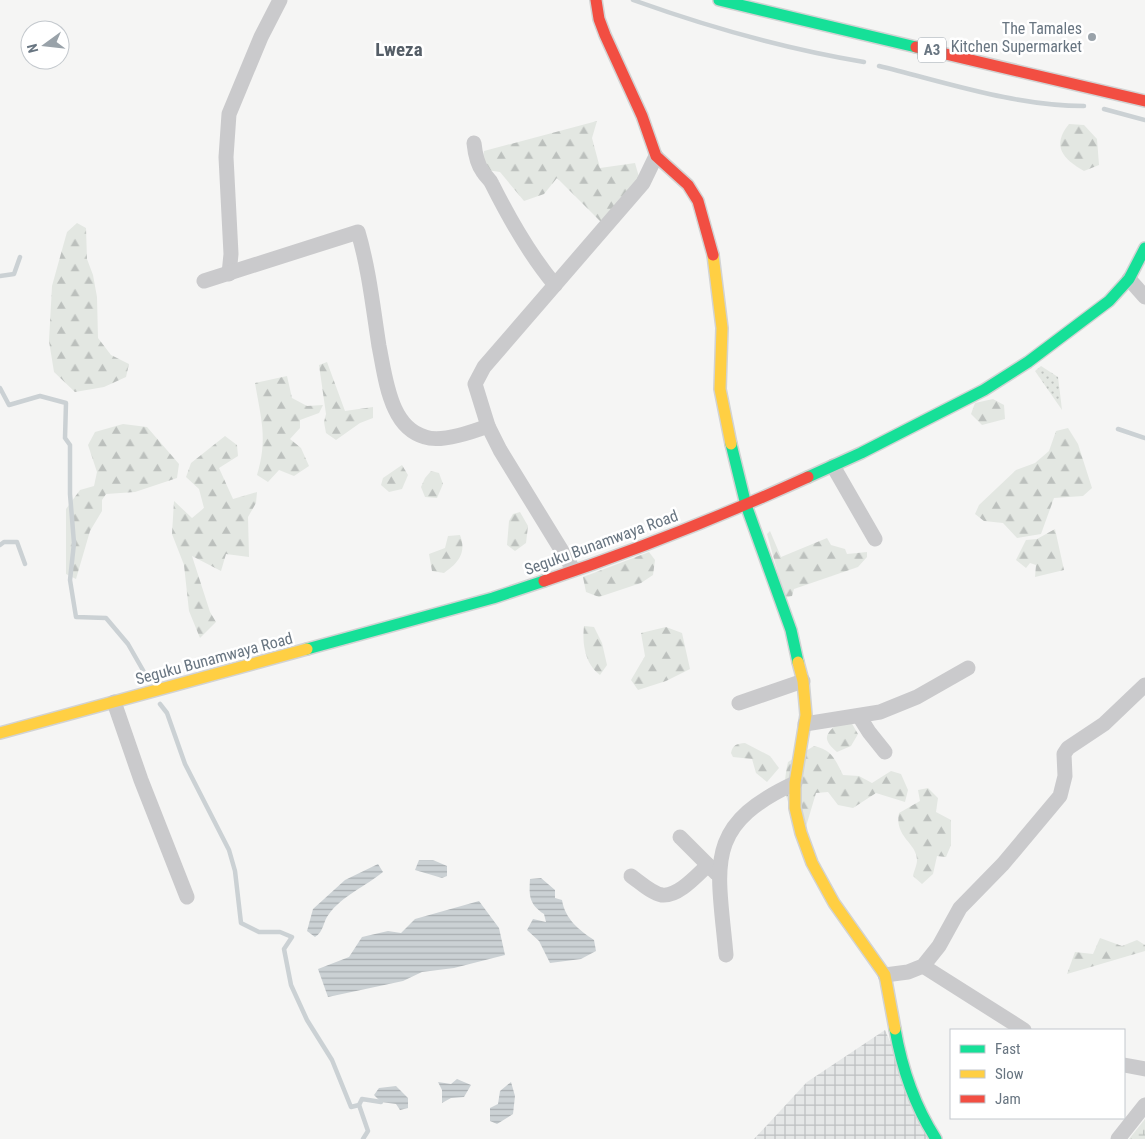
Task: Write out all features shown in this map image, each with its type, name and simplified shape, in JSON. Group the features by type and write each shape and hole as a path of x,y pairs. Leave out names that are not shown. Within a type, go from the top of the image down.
{"main road":[{"path":"596,0 599,19 642,116 656,156 688,185 698,201 711,243 722,328 720,395 746,505 791,630 802,681 805,724 795,783 795,808 801,833 812,863 834,903 885,975 901,1062 920,1115 936,1139"},
{"name":"A3","path":"719,0 1145,101"},
{"name":"Seguku Bunamwaya Road","path":"0,733 492,598 621,555 746,505 833,466 984,390 1028,362 1109,301 1129,279 1145,248"}],"street":[{"path":"229,274 231,254 226,156 229,114 261,37 280,0"},
{"path":"474,143 477,160 482,172 491,182 501,204 534,259 555,285"},
{"path":"573,570 488,426 477,396 475,384 477,377 643,183 656,156"},
{"path":"204,281 358,232 365,254 388,387 395,409 404,423 414,433 427,438 463,435 488,426"},
{"path":"1129,279 1145,297"},
{"path":"833,466 875,539"},
{"path":"805,724 880,712 917,697 968,668"},
{"path":"739,704 802,681"},
{"path":"885,975 903,973 923,966 939,946 960,908 1003,864 1060,796 1065,776 1064,754 1068,748 1104,724 1145,685"},
{"path":"114,702 144,788 187,897"},
{"path":"860,716 869,732 885,752"},
{"path":"726,955 713,870 723,846 746,812 766,796 795,783"},
{"path":"680,838 713,870"},
{"path":"632,876 653,891 663,895 677,891 713,870"},
{"path":"923,966 1022,1029"},
{"path":"1125,1065 1145,1069"},
{"path":"1118,1139 1145,1105"}],"shaded area":[{"path":"419,860 433,860 447,866 447,876 442,878 415,870"},
{"path":"378,864 383,872 347,896 334,908 318,935 315,937 307,931 313,909 345,880"},
{"path":"541,878 555,890 555,898 562,900 569,918 594,940 596,951 581,959 550,963 539,941 527,930 533,919 546,922 544,914 535,907 530,895 530,879"},
{"path":"479,901 499,928 505,955 454,968 422,972 403,981 328,997 318,969 349,957 362,937 388,931 401,933 415,919"},
{"path":"885,1030 932,1139 754,1139 807,1082"},
{"path":"457,1079 471,1085 464,1097 451,1098 442,1103 442,1090 438,1082 451,1084"},
{"path":"511,1082 515,1096 513,1114 497,1124 490,1121 490,1108 498,1104 500,1091"},
{"path":"396,1086 408,1098 408,1108 400,1110 396,1104 381,1102 374,1095 379,1088"}],"green space":[{"path":"597,121 592,138 600,168 635,163 639,177 601,222 557,178 544,194 524,201 500,172 487,170 483,159 484,151"},
{"path":"1069,124 1084,125 1097,139 1099,165 1084,171 1065,157 1060,145"},
{"path":"77,223 86,228 87,259 93,275 97,297 98,338 111,355 129,364 126,377 104,387 75,392 54,372 49,341 52,286 67,232"},
{"path":"327,362 345,411 373,407 373,418 360,423 336,440 326,433 324,422 326,414 319,365"},
{"path":"1041,366 1058,377 1062,410 1035,371"},
{"path":"287,376 292,398 307,406 323,405 319,413 300,420 300,428 290,439 301,448 309,466 294,476 279,470 268,482 257,475 263,440 255,383"},
{"path":"993,399 1004,405 1005,419 982,425 971,414 975,403"},
{"path":"123,424 147,427 179,464 177,478 135,492 106,494 102,500 102,511 90,531 76,579 66,574 66,509 80,490 94,486 97,472 88,445 95,432"},
{"path":"1068,428 1078,444 1092,488 1083,496 1054,498 1041,534 1017,538 1003,523 984,521 975,514 979,505 1016,470 1035,463 1049,451 1056,431"},
{"path":"225,436 237,445 238,456 219,468 233,499 257,492 256,503 248,517 249,557 226,554 221,571 192,556 210,612 216,622 200,638 189,611 184,565 172,534 174,501 192,518 204,508 199,489 186,477 191,463"},
{"path":"402,465 408,475 402,489 389,492 381,485 383,478"},
{"path":"431,471 439,473 443,484 437,498 425,497 421,487"},
{"path":"520,512 528,526 526,543 515,551 507,545 509,521 513,514"},
{"path":"1055,529 1064,570 1035,577 1036,565 1030,563 1026,568 1016,560 1026,540 1037,539"},
{"path":"770,531 781,557 827,538 831,545 845,549 847,554 867,552 867,557 858,567 794,589 792,596 785,598 767,534"},
{"path":"460,535 462,552 457,561 444,573 432,571 429,554 445,548 448,536"},
{"path":"649,552 655,560 653,575 641,583 599,597 586,592 583,577"},
{"path":"584,626 594,627 602,643 607,665 600,675 591,665 586,653"},
{"path":"666,627 682,633 690,669 666,681 638,690 631,680 645,656 641,633"},
{"path":"842,720 851,722 858,734 851,746 837,752 831,747 827,738 830,731"},
{"path":"745,743 770,756 779,768 767,782 756,773 752,759 733,757 731,753 734,746"},
{"path":"814,746 829,753 843,775 859,776 872,783 891,771 901,774 908,790 905,802 876,793 853,808 838,805 828,792 816,793 805,830 789,806 785,782 788,762"},
{"path":"928,788 938,798 936,812 951,820 951,845 946,857 937,856 933,874 922,884 913,876 917,862 916,854 902,834 898,821 899,813 920,801 918,790"},
{"path":"1100,938 1122,946 1137,940 1145,945 1145,951 1067,974 1075,952 1093,954"},
{"path":"1145,1119 1145,1139 1129,1139"}],"waterway":[{"path":"633,0 747,36 806,51 864,62"},
{"path":"879,66 1006,98 1058,105 1084,106"},
{"path":"1104,109 1145,120"},
{"path":"0,276 14,274 20,257"},
{"path":"0,388 9,405 40,396 66,403 65,438 70,445 70,494 74,543 70,580 76,617 106,618 128,644 148,679"},
{"path":"1118,429 1145,438"},
{"path":"0,545 4,542 17,542 25,564"},
{"path":"160,704 167,713 185,764 229,850 235,871 241,923 259,932 280,932 292,937 284,949 291,985 307,1020 332,1060 351,1107 359,1105"},
{"path":"363,1139 368,1131 359,1105 362,1099 381,1102"}],"traffic: fast":[{"path":"719,0 916,47"},
{"path":"808,477 861,453 984,390 1028,362 1109,301 1129,279 1145,248"},
{"path":"731,444 746,505 791,630 798,662"},
{"path":"307,649 493,598 544,581"},
{"path":"895,1029 901,1058 915,1100 936,1139"}],"traffic: slow":[{"path":"713,255 722,328 720,389 731,444"},
{"path":"0,733 307,649"},
{"path":"798,662 803,681 806,715 795,783 795,808 801,833 812,863 834,903 885,975 895,1029"}],"traffic: jam":[{"path":"596,0 599,19 605,35 642,116 656,156 688,185 698,201 713,255"},
{"path":"916,47 1145,101"},
{"path":"544,581 678,532 808,477"}],"place":[{"name":"The Tamales Kitchen Supermarket","path":"1092,37"}],"district":[{"name":"Lweza","path":"399,49"}]}
